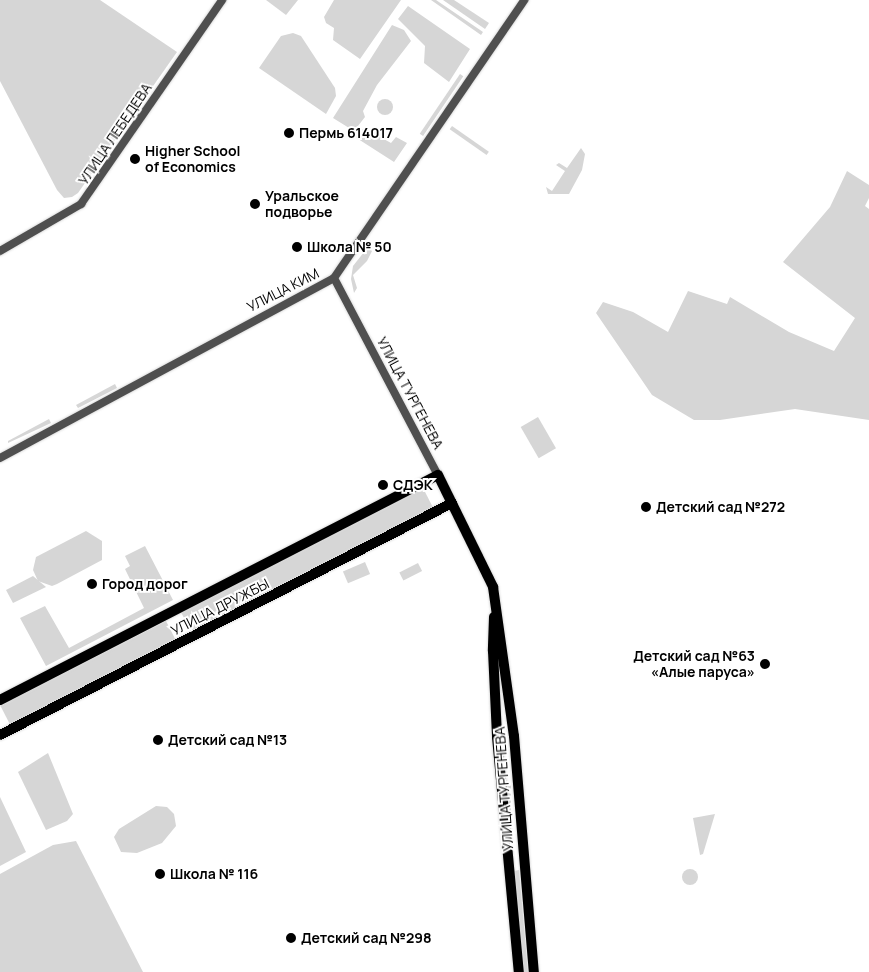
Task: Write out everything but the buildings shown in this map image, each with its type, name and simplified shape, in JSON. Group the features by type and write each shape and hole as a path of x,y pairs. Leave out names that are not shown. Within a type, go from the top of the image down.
{"main road":[{"name":"УЛИЦА ТУРГЕНЕВА","path":"438,475 484,566 495,604 502,781 519,972"},
{"name":"УЛИЦА ДРУЖБЫ","path":"0,700 438,475"},
{"name":"УЛИЦА ДРУЖБЫ","path":"0,735 452,503"},
{"name":"УЛИЦА ТУРГЕНЕВА","path":"498,642 518,780 523,865 534,972"},
{"path":"502,781 518,780"},
{"path":"509,866 523,865"}],"street":[{"name":"УЛИЦА ЛЕБЕДЕВА","path":"0,251 81,204 222,0"},
{"name":"УЛИЦА КИМ","path":"0,458 334,278 524,0"},
{"name":"УЛИЦА ТУРГЕНЕВА","path":"334,278 438,475"}],"shaded area":[{"path":"0,0 100,0 177,52 78,193 72,197 64,198 57,190 0,81"},
{"path":"266,0 298,0 286,15"},
{"path":"334,0 401,0 360,59 333,40 334,28 326,23 324,17"},
{"path":"431,0 436,0 483,32 481,35"},
{"path":"443,0 454,0 489,23 485,29"},
{"path":"408,6 470,49 449,82 424,63 425,46 398,19"},
{"path":"392,25 404,30 411,41 377,85 363,111 365,117 354,131 333,118"},
{"path":"293,33 301,36 335,88 336,96 326,114 259,68 281,36"},
{"path":"460,74 463,76 423,136 420,134"},
{"path":"382,99 388,99 393,104 391,113 382,115 377,110 377,104"},
{"path":"452,126 489,152 487,155 450,129"},
{"path":"364,128 391,143 396,137 407,143 394,162 355,137"},
{"path":"581,148 585,154 582,170 569,194 548,194 546,187 552,191 565,171 556,165 559,163 567,168"},
{"path":"847,171 869,185 869,198 865,206 869,209 869,420 795,409 720,420 694,420 652,395 596,313 603,302 633,312 668,332 688,291 727,304 730,297 789,332 834,351 855,318 783,262 830,207"},
{"path":"368,247 372,251 367,261 353,275 357,288 354,293 351,279 353,266"},
{"path":"115,384 117,388 78,408 76,405"},
{"path":"538,417 556,448 539,458 521,427"},
{"path":"49,419 51,423 8,443 8,441"},
{"path":"423,488 433,508 191,631 181,611"},
{"path":"86,531 102,541 102,560 52,586 38,581 33,570 36,557"},
{"path":"145,546 173,600 46,666 20,618 45,606 69,648 144,608 125,569 130,566 125,556"},
{"path":"365,562 370,574 348,583 343,571"},
{"path":"418,563 422,571 403,581 399,573"},
{"path":"33,576 46,587 13,603 6,590"},
{"path":"166,621 176,641 10,725 0,705"},
{"path":"48,753 73,814 67,821 46,830 18,772"},
{"path":"507,785 511,785 511,860 507,860"},
{"path":"0,797 26,852 0,866"},
{"path":"156,806 167,807 174,814 176,826 162,843 137,853 121,852 114,837 119,829"},
{"path":"715,814 703,854 700,855 693,818"},
{"path":"76,841 143,972 0,972 0,874 53,845"},
{"path":"687,869 693,869 698,874 696,883 687,885 682,880 682,874"},
{"path":"519,870 528,972 524,972 514,871"}],"place":[{"name":"Пермь 614017","path":"289,133"},
{"name":"Higher School of Economics","path":"135,159"},
{"name":"Уральское подворье","path":"255,204"},
{"name":"Школа № 50","path":"297,247"},
{"name":"СДЭК","path":"383,485"},
{"name":"Детский сад №272","path":"646,507"},
{"name":"Город дорог","path":"92,584"},
{"name":"Детский сад №63 «Алые паруса»","path":"765,664"},
{"name":"Детский сад №13","path":"158,740"},
{"name":"Школа № 116","path":"160,874"},
{"name":"Детский сад №298","path":"291,938"}]}
